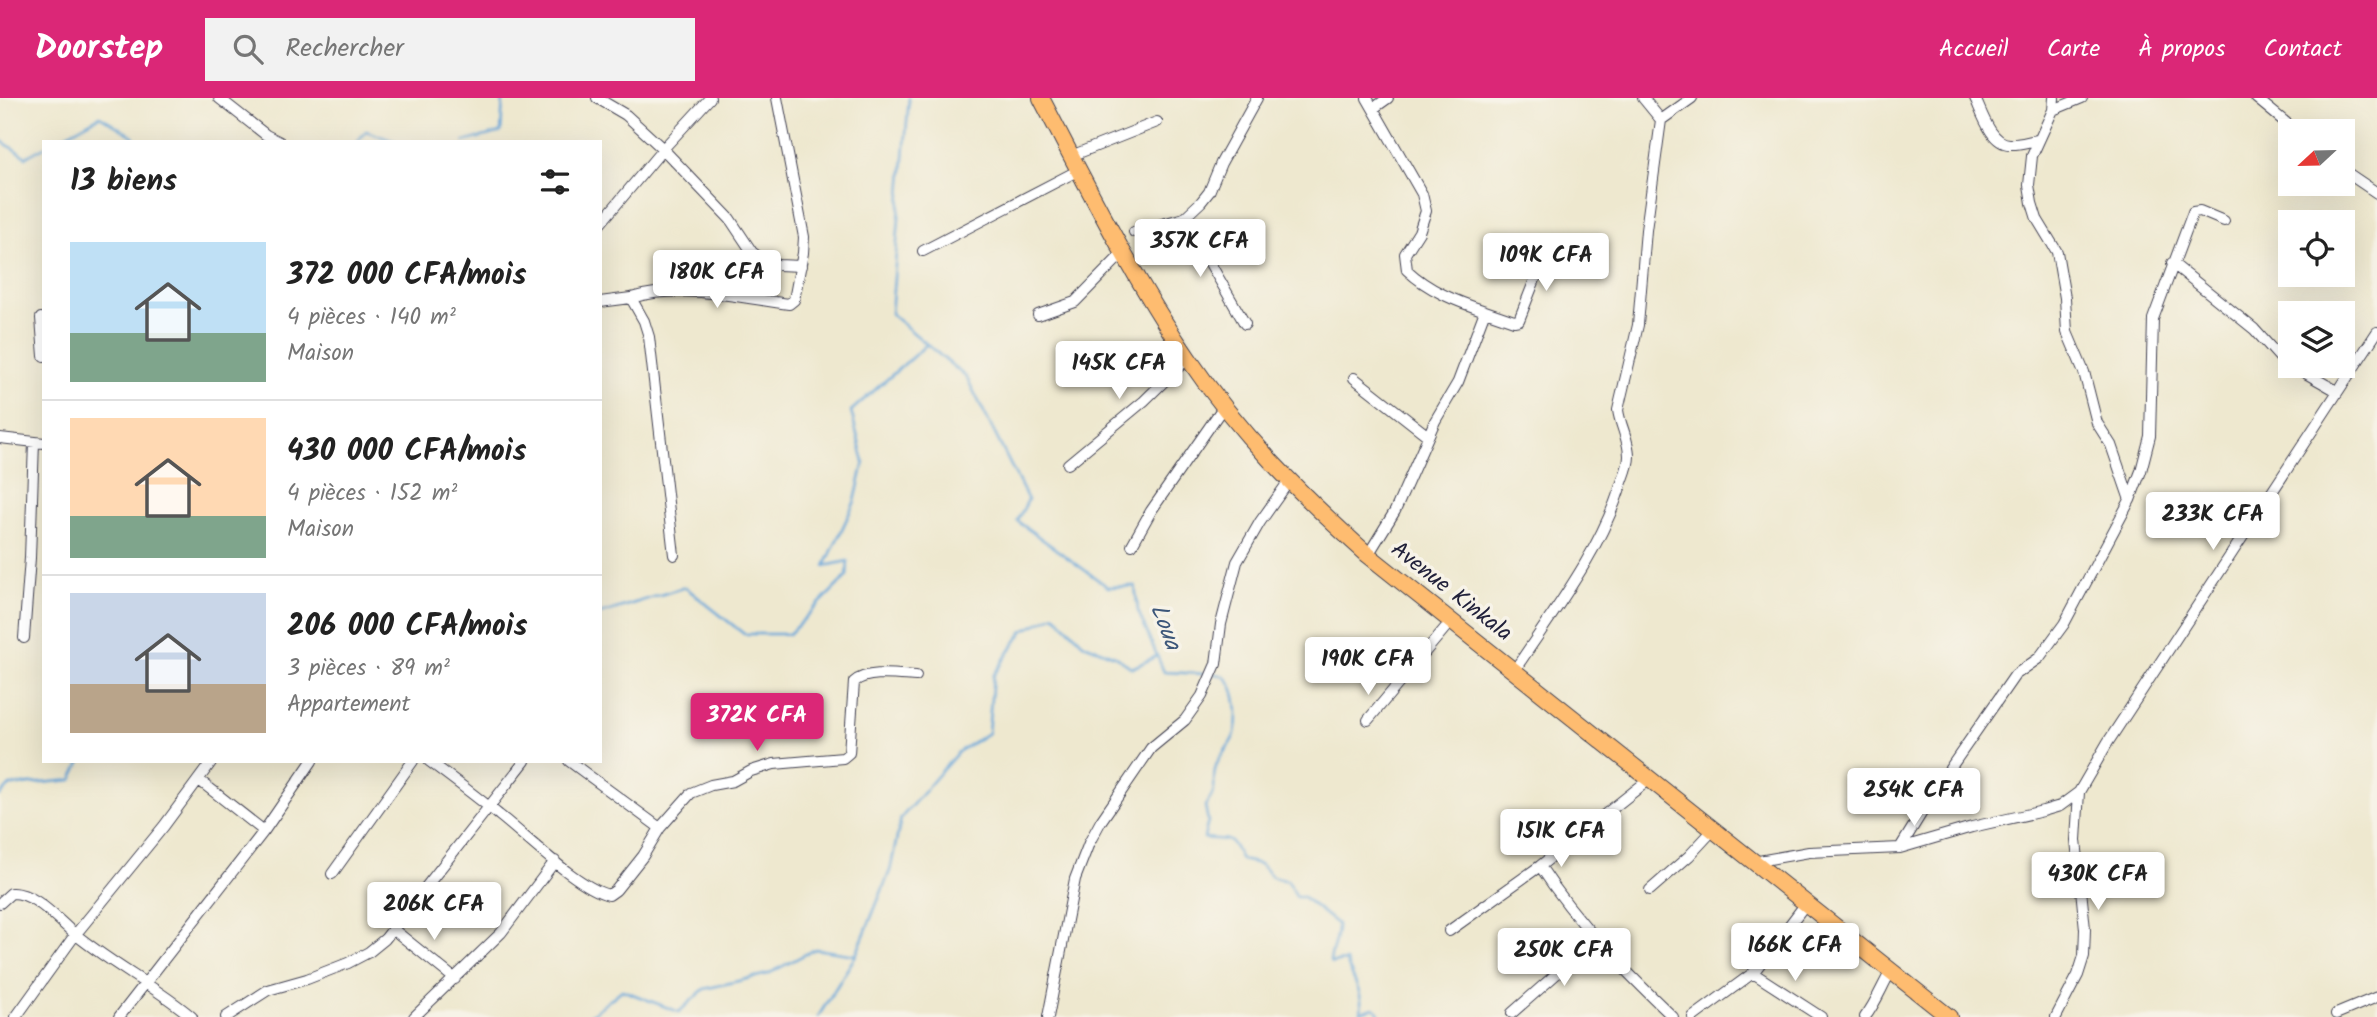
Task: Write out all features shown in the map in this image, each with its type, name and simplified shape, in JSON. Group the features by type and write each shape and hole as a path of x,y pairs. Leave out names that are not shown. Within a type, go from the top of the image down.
{"main road":[{"name":"Avenue Kinkala","path":"1041,98 1123,253 1188,358 1224,406 1289,481 1368,555 1949,1017"}],"street":[{"path":"219,98 276,140"},
{"path":"597,98 626,115 663,149 730,219 752,251 763,260 778,265 801,266"},
{"path":"605,211 710,98"},
{"path":"602,302 682,290 789,304 794,300 803,253 802,226 778,98"},
{"path":"1134,232 1184,218 1209,192 1221,163 1257,98"},
{"path":"1367,98 1422,194 1426,211 1419,232 1405,254 1407,270 1422,285 1460,302 1514,321 1519,320 1545,254"},
{"path":"1374,108 1388,98"},
{"path":"1643,98 1661,120"},
{"path":"1514,671 1589,558 1615,501 1629,460 1628,442 1619,423 1618,410 1638,325 1646,230 1661,120 1692,98"},
{"path":"1975,98 1998,140 2015,144 2038,140"},
{"path":"2048,98 2053,110"},
{"path":"2054,98 2053,110 2032,156 2029,186 2032,203 2037,219 2057,252 2065,298 2067,332 2084,372 2097,423 2111,445 2130,500"},
{"path":"2053,110 2082,98"},
{"path":"2256,98 2281,119"},
{"path":"923,251 1075,163 1157,122"},
{"path":"2356,179 2377,193"},
{"path":"1900,848 1940,783 2015,675 2039,657 2064,624 2130,500 2150,436 2153,319 2193,212 2200,211 2224,222"},
{"path":"1184,218 1245,324"},
{"path":"1038,315 1075,302 1123,253"},
{"path":"2172,263 2254,329 2278,356"},
{"path":"631,298 644,321 652,350 674,555"},
{"path":"1368,555 1395,511 1428,436 1458,382 1485,311"},
{"path":"41,318 42,331"},
{"path":"1753,862 1809,852 1900,848 2060,806 2079,792 2108,741 2377,332"},
{"path":"1068,464 1144,401 1188,358"},
{"path":"2314,378 2337,391"},
{"path":"1354,379 1428,436"},
{"path":"1132,545 1151,511 1224,406"},
{"path":"0,438 39,442 24,638"},
{"path":"1048,1017 1075,878 1089,843 1151,748 1185,720 1202,696 1216,664 1221,624 1237,562 1260,522 1289,481"},
{"path":"1368,720 1451,621"},
{"path":"432,763 580,881 609,895 616,890 643,856 660,828 691,793 733,781 751,771 775,764 843,758 849,753 854,682 857,679 888,674 916,676"},
{"path":"16,1017 75,935 211,763"},
{"path":"118,1017 264,831 311,763"},
{"path":"332,874 412,763"},
{"path":"226,1017 268,990 307,979 369,952 394,930 523,763"},
{"path":"572,763 660,828"},
{"path":"1449,932 1540,866 1651,778"},
{"path":"199,780 264,831"},
{"path":"2056,1017 2084,956 2085,929 2076,840 2079,792"},
{"path":"1650,890 1714,830"},
{"path":"414,1017 501,933 555,861"},
{"path":"1540,866 1558,894 1595,940 1673,1017"},
{"path":"0,903 11,893 24,895 44,908 75,935 192,1017"},
{"path":"1693,1017 1753,973 1807,902"},
{"path":"394,930 455,979"},
{"path":"1512,1013 1595,940"},
{"path":"1865,1017 1874,1006 1891,971"},
{"path":"1753,973 1821,1017"},
{"path":"2334,1016 2377,997"}],"waterway":[{"path":"471,140 501,132 503,98"},
{"name":"Loua","path":"909,98 891,314 967,378 1028,500 1017,521 1108,587 1135,586 1138,611 1164,672 1207,674"},
{"path":"57,140 100,116 133,136 135,140"},
{"path":"359,140 366,131 391,140"},
{"path":"0,140 26,157 42,148"},
{"path":"602,613 685,587 744,634 789,634 847,576 848,561 825,566 855,501 864,462 851,411 926,345"},
{"path":"588,1017 622,990 679,1012 704,989 768,974 815,949 856,955 890,871 901,818 958,752 988,733 993,676 1023,631 1055,615 1084,644 1115,656 1132,668 1157,656"},
{"name":"Loua","path":"1214,674 1222,676 1232,688 1236,725 1229,746 1216,766 1214,789 1205,806 1208,821 1204,838 1228,840 1234,845 1241,860 1260,864 1272,877 1288,881 1296,897 1303,897 1337,924 1330,961 1346,961 1359,992 1361,1012 1374,1008 1379,1012 1378,1017"},
{"path":"0,796 9,786 72,780 80,763"},
{"path":"818,1017 856,955"}]}
